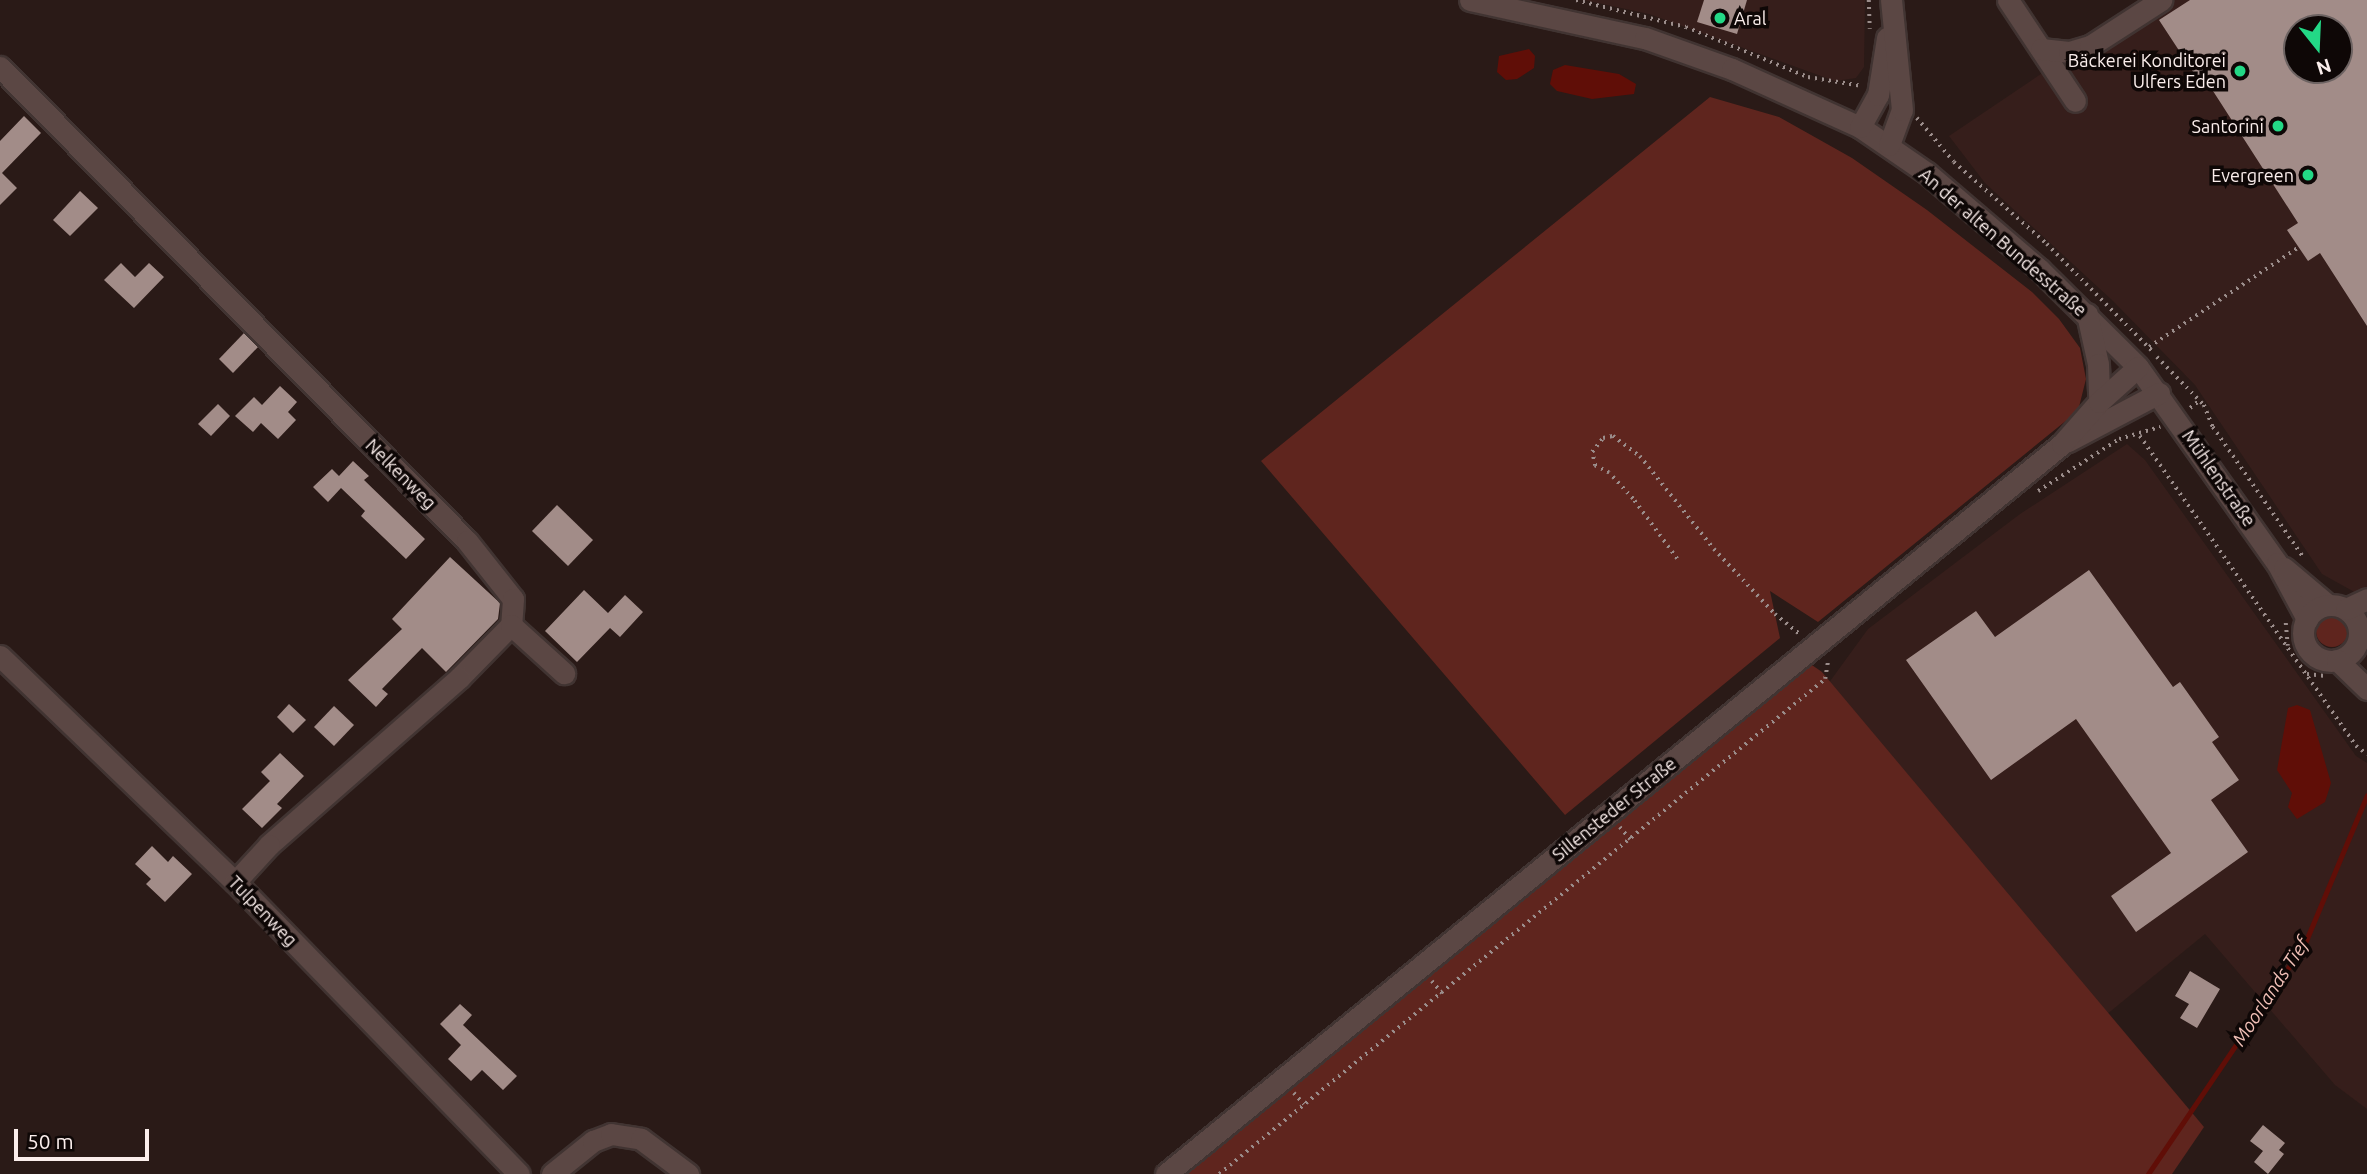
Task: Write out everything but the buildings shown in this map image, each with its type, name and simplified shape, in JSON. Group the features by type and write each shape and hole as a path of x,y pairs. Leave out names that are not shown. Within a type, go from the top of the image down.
{"street":[{"name":"An der alten Bundesstraße","path":"1470,0 1645,38 1769,83 1860,127 1889,145 1967,206 2087,314 2159,393"},
{"path":"2008,0 2075,101"},
{"path":"2041,49 2068,52 2090,46 2161,0"},
{"path":"1860,127 1891,2"},
{"path":"1889,145 1902,110 1891,2"},
{"name":"Nelkenweg","path":"0,66 467,541 513,599 511,625"},
{"path":"2087,314 2098,364 2099,402"},
{"name":"Sillensteder Straße","path":"1166,1174 1822,652 2062,444 2099,402 2138,367"},
{"name":"Sillensteder Straße","path":"2062,444 2159,393"},
{"name":"Mühlenstraße","path":"2159,393 2277,563 2306,619"},
{"name":"Mühlenstraße","path":"2277,563 2337,607"},
{"path":"2367,598 2306,619 2306,646 2319,658 2337,660 2367,689"},
{"path":"2337,607 2363,622 2355,648 2337,660"},
{"path":"235,882 269,845 459,678 511,625 564,673"},
{"path":"2355,648 2367,673"},
{"name":"Tulpenweg","path":"0,656 235,882 519,1174"},
{"path":"552,1174 584,1147 611,1134 641,1139 688,1174"}],"path":[{"path":"1902,110 1925,123 1954,162 2047,244 2199,401 2313,570"},
{"path":"2149,347 2299,247"},
{"path":"1219,1174 1825,680 1822,652 1774,614 1714,549 1640,456 1613,436 1603,438 1592,453 1595,466 1633,499 1677,559"},
{"path":"2036,492 2119,439 2140,436 2356,746 2367,754"}],"shaded area":[{"path":"1584,0 1865,0 1864,67 1856,78 1835,81 1649,14"},
{"path":"2151,0 2367,0 2367,599 2322,574 2195,385 2113,301 1985,183 1949,136"},
{"path":"1529,49 1535,56 1534,68 1517,79 1506,80 1497,72 1499,56"},
{"path":"1565,65 1619,74 1636,84 1634,94 1592,99 1557,91 1550,84 1553,70"},
{"path":"1710,97 1779,117 1852,158 1927,210 2032,292 2059,319 2080,348 2086,379 2078,411 1818,622 1770,591 1780,638 1565,815 1261,461"},
{"path":"2127,444 2145,460 2356,756 2367,763 2367,1109 2335,1085 2205,934 2106,1015 1828,684 1868,629 2020,514"},
{"path":"2332,615 2343,620 2348,631 2343,642 2332,647 2321,642 2316,631 2321,620"},
{"path":"1809,663 1822,672 2204,1127 2172,1174 1177,1174"},
{"path":"2297,705 2310,710 2331,783 2325,802 2297,819 2288,807 2292,793 2277,770 2288,708"}],"waterway":[{"name":"Moorlands Tief","path":"2148,1174 2305,943 2367,795"}],"place":[{"name":"Aral","path":"1720,18"},
{"name":"Bäckerei Konditorei Ulfers Eden","path":"2240,71"},
{"name":"Santorini","path":"2278,126"},
{"name":"Evergreen","path":"2308,175"}]}
